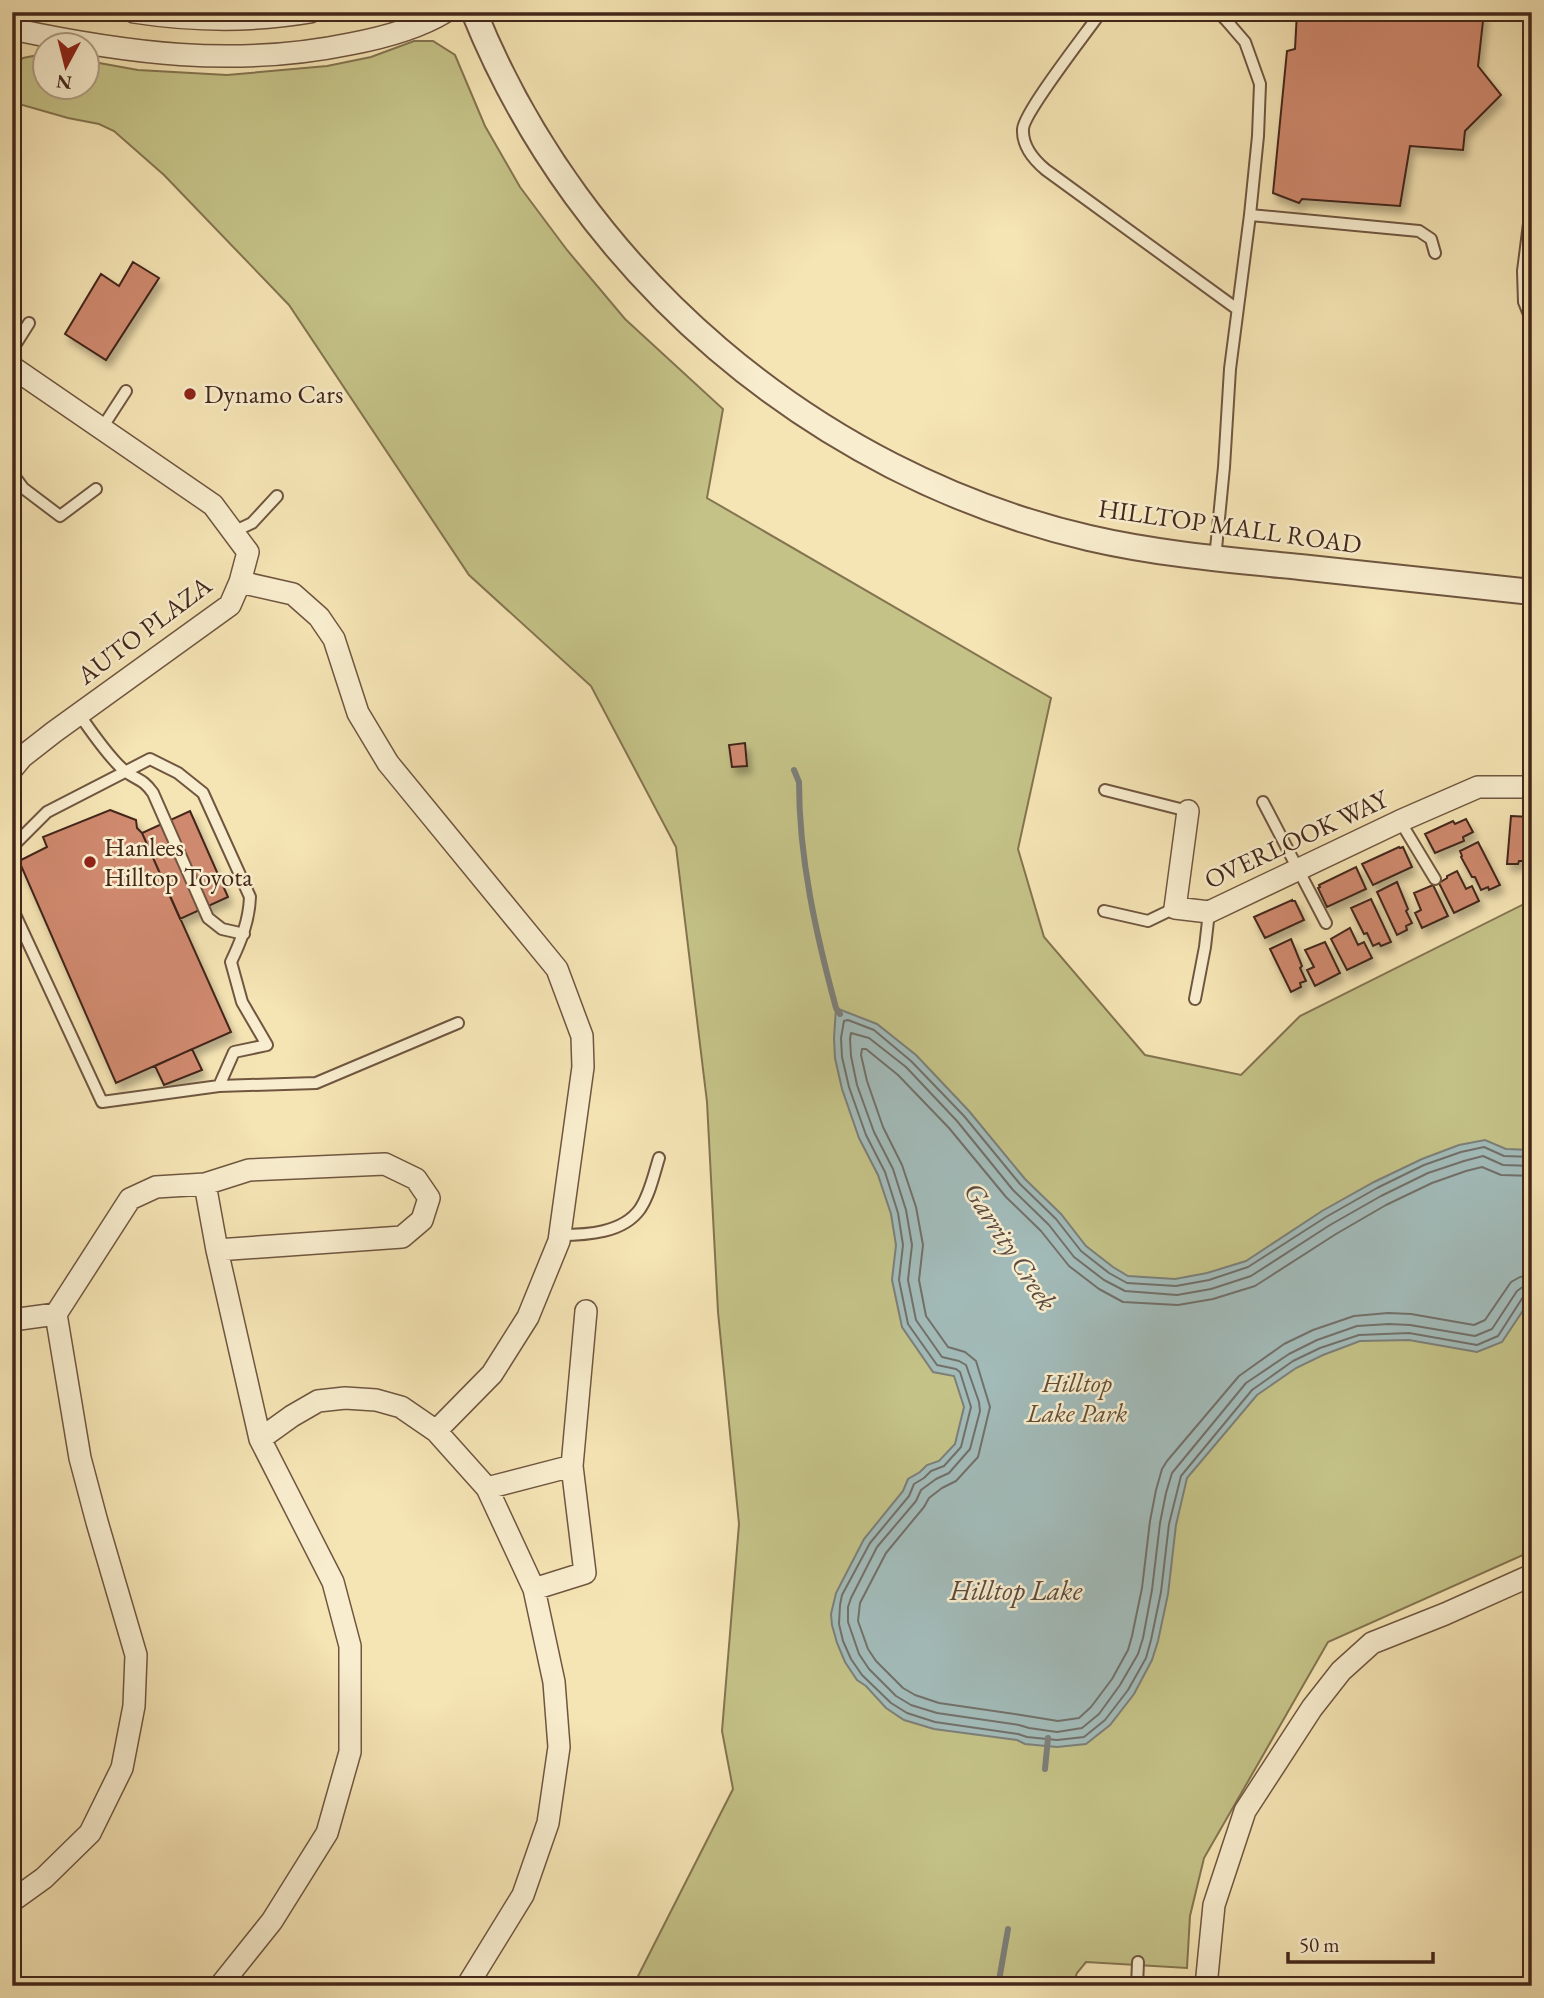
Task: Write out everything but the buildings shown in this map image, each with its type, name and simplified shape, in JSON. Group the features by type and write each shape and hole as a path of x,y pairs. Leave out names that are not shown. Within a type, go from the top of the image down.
{"street":[{"path":"134,12 222,19 276,17 310,12"},
{"path":"12,29 84,44 147,53 236,57 300,52 364,41 422,23 445,12"},
{"name":"HILLTOP MALL ROAD","path":"474,12 492,56 530,128 589,215 620,253 662,298 761,385 861,449 928,483 993,510 1090,538 1215,559 1532,592"},
{"name":"AUTO PLAZA","path":"12,367 213,505 248,552 230,605 15,760"},
{"path":"240,582 293,594 319,617 334,639 358,713 387,763 557,969 582,1036 583,1067 560,1235 528,1317 492,1374 436,1432"},
{"name":"OVERLOOK WAY","path":"1188,811 1175,908 1209,912 1478,787 1532,787"},
{"path":"12,1901 44,1878 90,1833 122,1768 134,1706 136,1655 80,1458 56,1314 130,1199 156,1187 205,1184 249,1170 385,1164 416,1179 429,1198 422,1220 402,1237 217,1250"},
{"path":"205,1184 217,1250 260,1439 333,1582 350,1646 350,1752 327,1833 272,1921 220,1986"},
{"path":"534,1589 585,1573 572,1466 586,1311"},
{"path":"12,1320 56,1314"},
{"path":"260,1439 318,1401 345,1398 376,1400 401,1407 436,1432 487,1488 534,1589 554,1682 559,1747 548,1823 523,1895 467,1986"},
{"path":"487,1488 572,1466"},
{"path":"1206,1986 1214,1905 1245,1811 1340,1671 1372,1643 1532,1576"}],"lane":[{"path":"1101,12 1041,96 1023,128 1025,144 1031,158 1237,309"},
{"path":"1215,559 1237,309 1258,136 1260,84 1245,42 1218,12"},
{"path":"1532,200 1523,271 1524,302 1532,322"},
{"path":"1250,215 1419,231 1431,239 1435,253"},
{"path":"12,350 29,323"},
{"path":"102,428 126,391"},
{"path":"12,473 23,488 60,516 96,489"},
{"path":"233,532 252,523 277,496"},
{"path":"79,714 125,772 146,783 153,793 208,918 222,929 244,934"},
{"path":"12,847 47,811 150,759 178,773 203,793 250,897 244,934 231,962 242,1002 267,1045 234,1052 219,1086"},
{"path":"1105,790 1188,811"},
{"path":"1264,802 1326,923"},
{"path":"1400,821 1435,879"},
{"path":"12,908 102,1102 219,1086 316,1083 458,1023"},
{"path":"1104,911 1148,921 1175,908"},
{"path":"1195,999 1209,912"},
{"path":"560,1235 607,1231 623,1223 639,1210 647,1196 659,1158"},
{"path":"1137,1986 1138,1962"}],"green space":[{"name":"Hilltop Lake Park","path":"414,41 433,41 455,55 485,126 520,187 567,250 625,319 723,409 707,498 1051,698 1018,849 1044,937 1145,1055 1241,1075 1300,1016 1532,900 1532,1551 1328,1642 1204,1858 1190,1916 1187,1968 1086,1962 1077,1973 1072,1986 633,1986 733,1789 722,1731 739,1524 718,1312 707,1102 676,847 591,686 469,575 289,305 164,175 114,131 99,124 12,102 12,67 23,58 32,56 32,102 102,102 102,64 138,70 227,75 327,66 371,57"}],"water":[{"name":"Hilltop Lake","path":"836,1008 877,1024 916,1055 969,1111 1025,1179 1061,1214 1086,1246 1128,1276 1175,1279 1246,1261 1322,1211 1374,1182 1459,1145 1485,1140 1506,1149 1532,1150 1532,1297 1502,1342 1477,1352 1409,1340 1360,1341 1296,1368 1257,1395 1187,1478 1176,1525 1168,1594 1152,1660 1134,1694 1110,1725 1086,1744 1057,1747 1025,1744 1017,1740 934,1729 904,1720 886,1708 857,1680 837,1643 831,1614 836,1593 864,1539 903,1491 908,1479 927,1465 939,1461 955,1444 964,1407 954,1376 933,1372 902,1327 892,1280 896,1245 891,1214 878,1175 859,1138 842,1089 835,1058"}],"waterway":[{"name":"Garrity Creek","path":"794,770 799,782 802,839 810,896 836,1008 840,1014"},
{"name":"Garrity Creek","path":"1045,1769 1048,1738"},
{"name":"Garrity Creek","path":"998,1986 1008,1929"}],"place":[{"name":"Dynamo Cars","path":"190,394"},
{"name":"Hanlees Hilltop Toyota","path":"90,862"}]}
